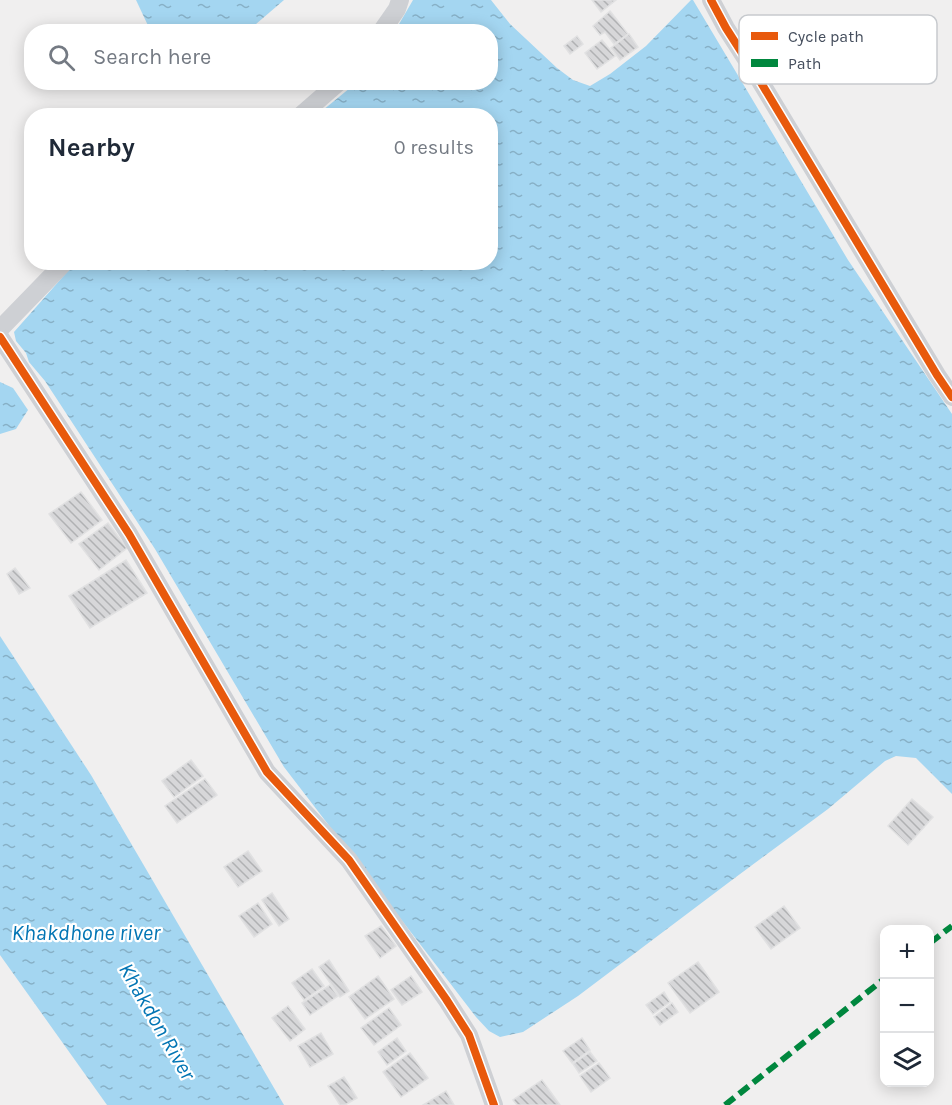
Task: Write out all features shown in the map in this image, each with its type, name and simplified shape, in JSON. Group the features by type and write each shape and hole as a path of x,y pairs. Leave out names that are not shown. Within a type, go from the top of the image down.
{"street":[{"path":"387,24 400,0"},
{"path":"711,0 739,48"},
{"path":"762,84 952,398"},
{"path":"309,108 330,90"},
{"path":"0,329 57,270"},
{"path":"0,337 129,534 267,772 349,860 469,1035 494,1105"}],"water":[{"path":"136,0 284,0 256,24 147,24"},
{"path":"413,0 491,0 510,24 557,68 573,80 590,86 610,74 646,46 693,0 739,77 739,84 743,84 848,260 952,414 952,794 916,758 896,756 885,761 828,809 578,996 523,1032 500,1037 489,1031 476,1017 284,767 155,549 45,381 29,362 26,353 16,341 14,332 69,270 498,270 498,108 326,108 347,90 498,90 498,24 399,24"},
{"path":"0,382 13,388 28,410 16,429 0,434"},
{"name":"Khakdhone river","path":"0,636 91,775 284,1105 107,1105 0,955"}],"building":[{"path":"592,0 616,0 601,12"},
{"path":"610,11 628,34 614,44 605,32 600,35 593,26"},
{"path":"629,34 638,47 620,60 611,48"},
{"path":"577,36 583,44 570,54 564,46"},
{"path":"602,40 615,56 597,69 585,53"},
{"path":"81,492 102,520 71,543 49,514"},
{"path":"108,523 127,548 99,570 79,544"},
{"path":"126,560 147,593 90,628 69,596"},
{"path":"15,568 30,588 19,594 7,574"},
{"path":"191,760 203,776 174,797 162,781"},
{"path":"205,779 217,795 177,823 165,806"},
{"path":"912,799 933,817 908,845 888,826"},
{"path":"248,851 262,871 238,887 224,867"},
{"path":"272,893 289,919 279,926 262,900"},
{"path":"258,903 272,924 254,937 239,916"},
{"path":"784,906 800,928 771,949 755,927"},
{"path":"381,926 396,946 380,958 365,936"},
{"path":"329,960 349,991 340,997 319,967"},
{"path":"698,962 719,992 690,1013 668,983"},
{"path":"312,969 324,986 304,1000 292,983"},
{"path":"378,976 394,999 365,1019 349,997"},
{"path":"411,976 422,992 402,1005 391,990"},
{"path":"330,985 338,996 310,1015 302,1003"},
{"path":"664,992 670,1002 653,1014 646,1005"},
{"path":"672,1003 678,1012 660,1025 654,1017"},
{"path":"288,1006 305,1029 290,1041 272,1018"},
{"path":"389,1008 401,1025 374,1045 361,1028"},
{"path":"321,1033 333,1054 310,1067 298,1046"},
{"path":"397,1038 406,1051 387,1065 378,1052"},
{"path":"582,1038 590,1050 572,1063 563,1051"},
{"path":"590,1052 597,1061 579,1073 573,1064"},
{"path":"410,1053 428,1078 401,1097 383,1072"},
{"path":"599,1063 610,1078 591,1092 580,1076"},
{"path":"344,1077 357,1098 345,1105 340,1105 328,1086"},
{"path":"542,1080 560,1105 517,1105 513,1100"},
{"path":"446,1091 454,1105 423,1105"}],"marked path":[{"path":"934,940 952,926"},
{"path":"725,1105 880,982"}],"cycle path":[{"path":"711,0 739,48"},
{"path":"762,84 952,397"},
{"path":"0,337 129,534 267,772 349,860 446,999 469,1035 494,1105"}],"water label":[{"name":"Khakdon River","path":"158,1021"}]}
